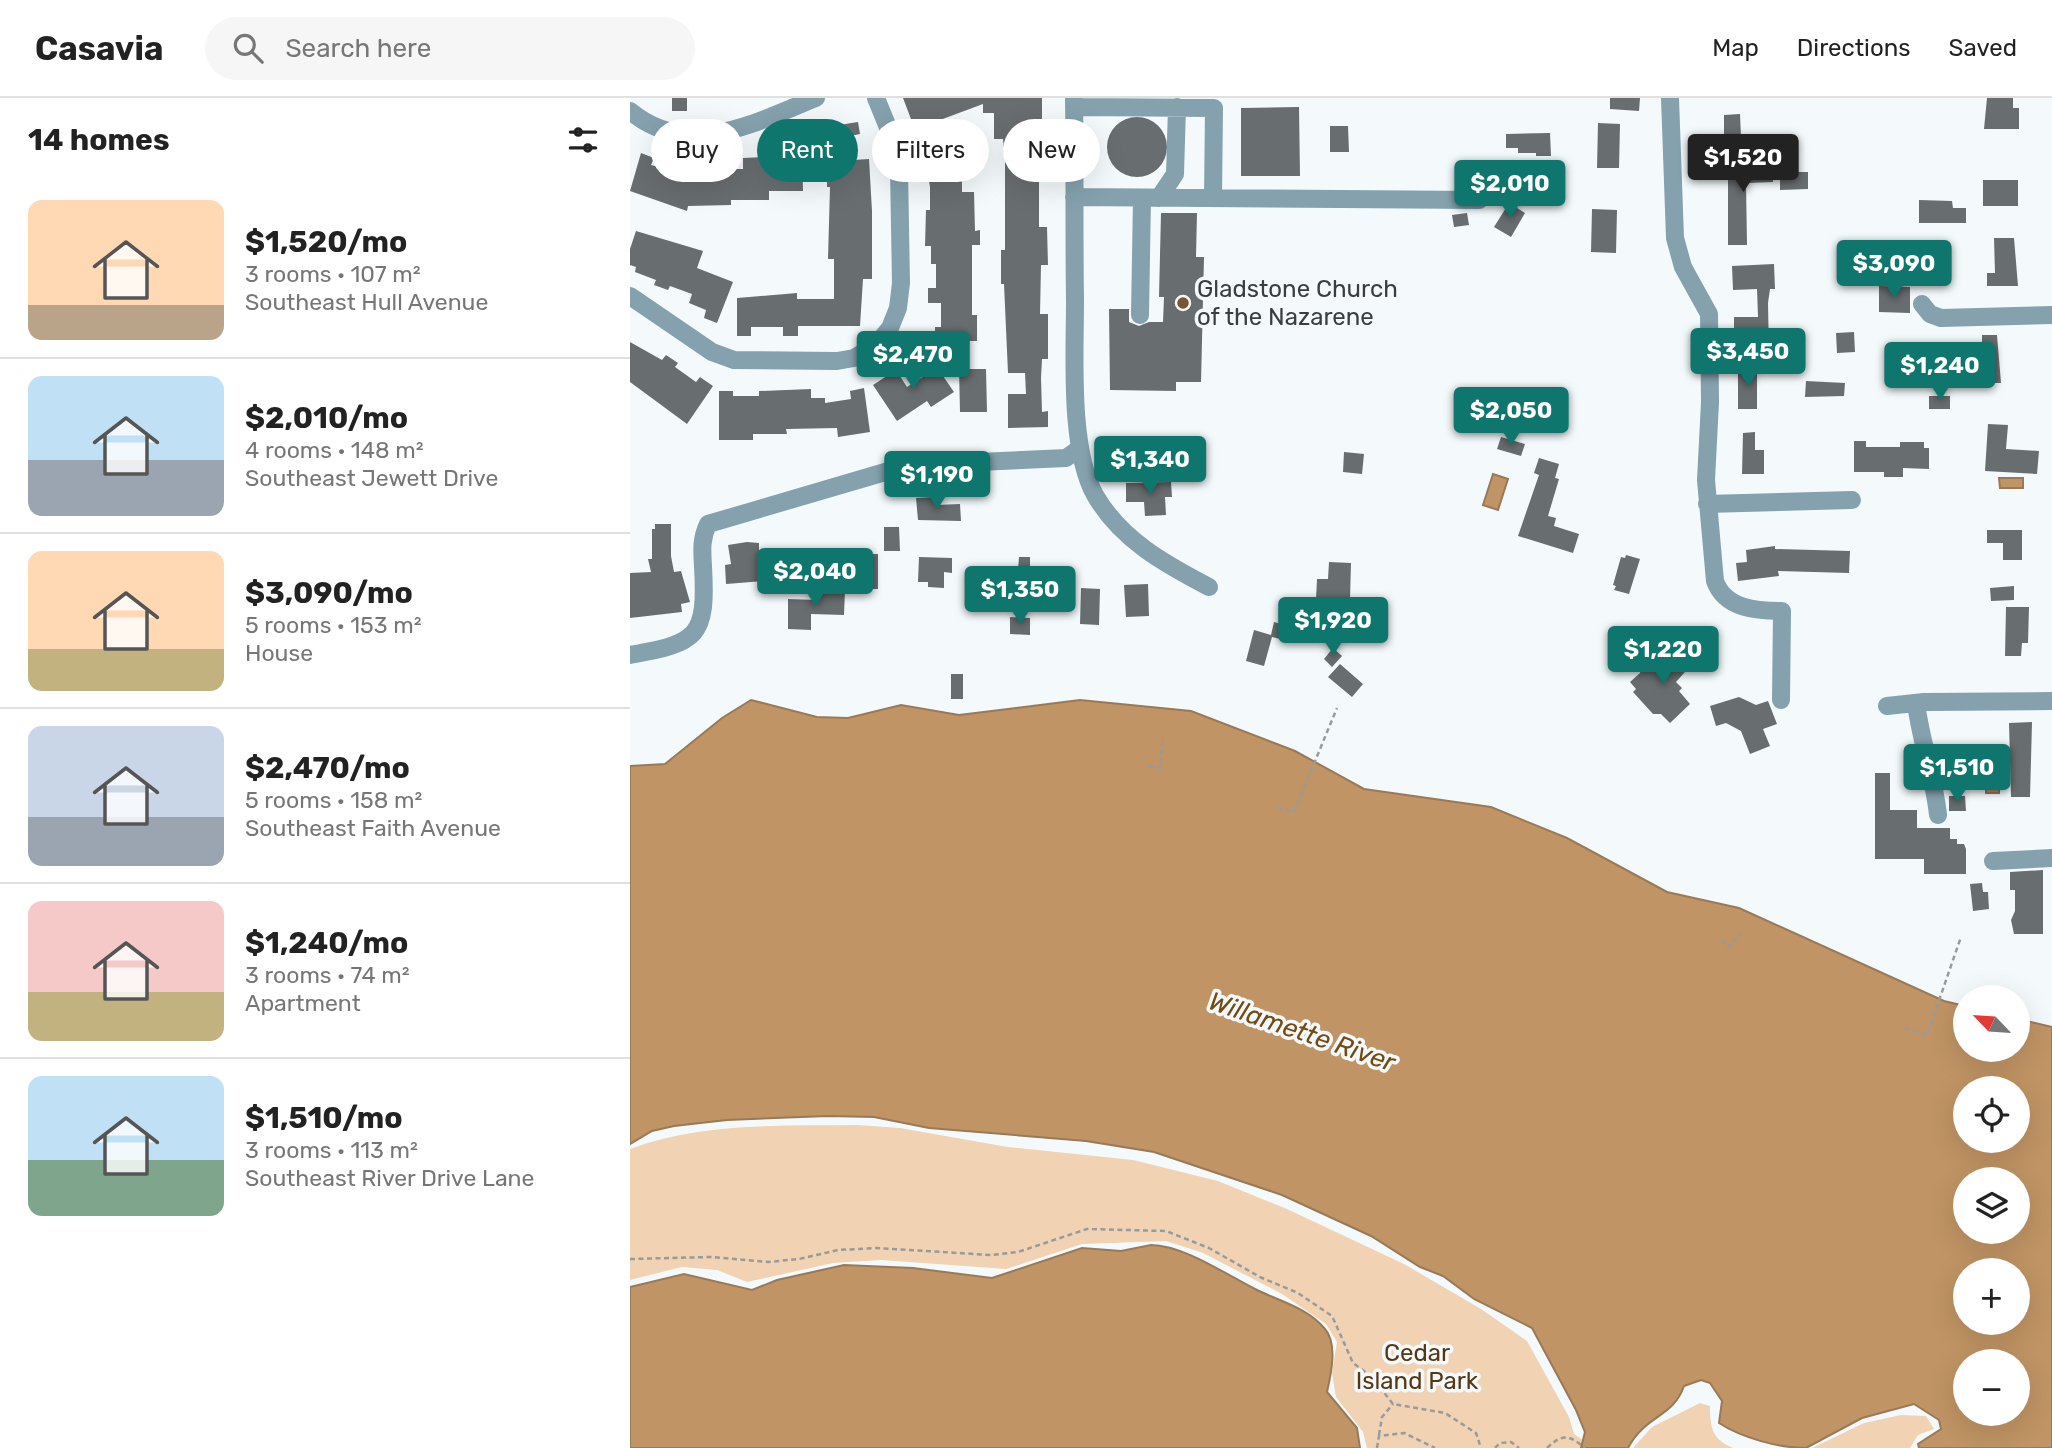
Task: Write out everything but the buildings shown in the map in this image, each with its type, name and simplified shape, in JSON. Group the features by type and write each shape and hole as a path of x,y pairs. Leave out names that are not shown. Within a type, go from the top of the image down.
{"street":[{"path":"630,111 660,130 677,135 706,136 737,129 816,98"},
{"path":"630,296 712,352 734,360 837,361 854,358 876,345 890,328 898,308 901,283 900,169 896,147 876,98"},
{"path":"1670,98 1675,238 1683,267 1709,314 1707,504 1714,575 1720,592 1728,600 1749,609 1782,611 1781,700"},
{"path":"1209,587 1159,560 1112,519 1084,473 1075,358 1074,102 1214,107 1213,198"},
{"path":"1140,315 1151,198 1175,174 1177,107"},
{"path":"1074,197 1479,200"},
{"path":"1922,304 1930,314 1941,318 2052,315"},
{"path":"630,655 684,642 698,631 705,600 701,538 708,524 909,466 1066,458 1080,448"},
{"path":"1707,504 1852,500"},
{"path":"1887,706 1916,703 2052,701"},
{"path":"1916,703 1921,744 1934,777 1938,816"},
{"path":"1993,861 2052,858"}],"path":[{"path":"1278,808 1294,812 1337,708"},
{"path":"1148,766 1160,768 1163,737"},
{"path":"1722,940 1728,947 1742,933"},
{"path":"1905,1028 1927,1035 1961,937"},
{"path":"630,1259 711,1257 768,1262 799,1259 838,1250 876,1248 991,1255 1018,1252 1087,1229 1166,1231 1209,1248 1260,1278 1298,1293 1332,1316 1353,1363 1371,1376 1392,1404 1445,1413 1476,1433 1481,1448"},
{"path":"1377,1448 1382,1417 1392,1404"},
{"path":"1379,1436 1404,1433 1435,1448"},
{"path":"1547,1448 1564,1436 1570,1436 1585,1448"},
{"path":"1495,1448 1500,1443 1511,1442 1519,1448"}],"green space":[{"name":"Cedar Island Park","path":"858,1125 900,1128 1008,1147 1133,1160 1218,1181 1287,1209 1404,1264 1481,1309 1527,1341 1569,1417 1574,1434 1595,1448 1367,1448 1363,1432 1336,1397 1332,1373 1337,1342 1326,1324 1282,1294 1203,1253 1166,1241 1082,1244 1006,1269 881,1260 833,1263 747,1282 717,1270 682,1267 630,1280 630,1149 685,1134 742,1127"},
{"path":"1700,1403 1710,1406 1716,1437 1733,1448 1633,1448 1652,1427"},
{"path":"1901,1415 1926,1416 1934,1429 1918,1435 1910,1448 1812,1448 1864,1423"}],"water":[{"path":"1493,474 1508,479 1498,510 1483,505"},
{"path":"1999,478 2023,478 2023,488 2000,488"},
{"name":"Willamette River","path":"751,700 817,717 848,718 901,705 959,715 1080,700 1191,711 1295,751 1364,789 1491,807 1567,838 1667,892 1739,908 1953,1003 1953,1062 2030,1062 2030,1022 2052,1027 2052,1448 1919,1448 1918,1444 1941,1429 1939,1420 1914,1404 1862,1418 1806,1448 1773,1444 1750,1438 1719,1423 1722,1401 1710,1383 1701,1380 1684,1386 1673,1405 1642,1429 1628,1448 1581,1448 1585,1432 1532,1328 1474,1299 1443,1276 1420,1267 1371,1236 1282,1195 1154,1152 1086,1141 929,1128 874,1117 828,1116 727,1120 674,1126 652,1131 630,1144 630,766 665,764 722,718"},
{"path":"1999,773 1999,793 1986,793 1986,774"},
{"path":"1151,1245 1164,1246 1191,1255 1318,1321 1329,1335 1331,1343 1332,1359 1327,1392 1357,1428 1360,1448 630,1448 630,1287 684,1274 752,1290 777,1280 844,1265 913,1268 992,1278 1082,1248 1121,1251"}],"place":[{"name":"Gladstone Church of the Nazarene","path":"1183,303"}]}
